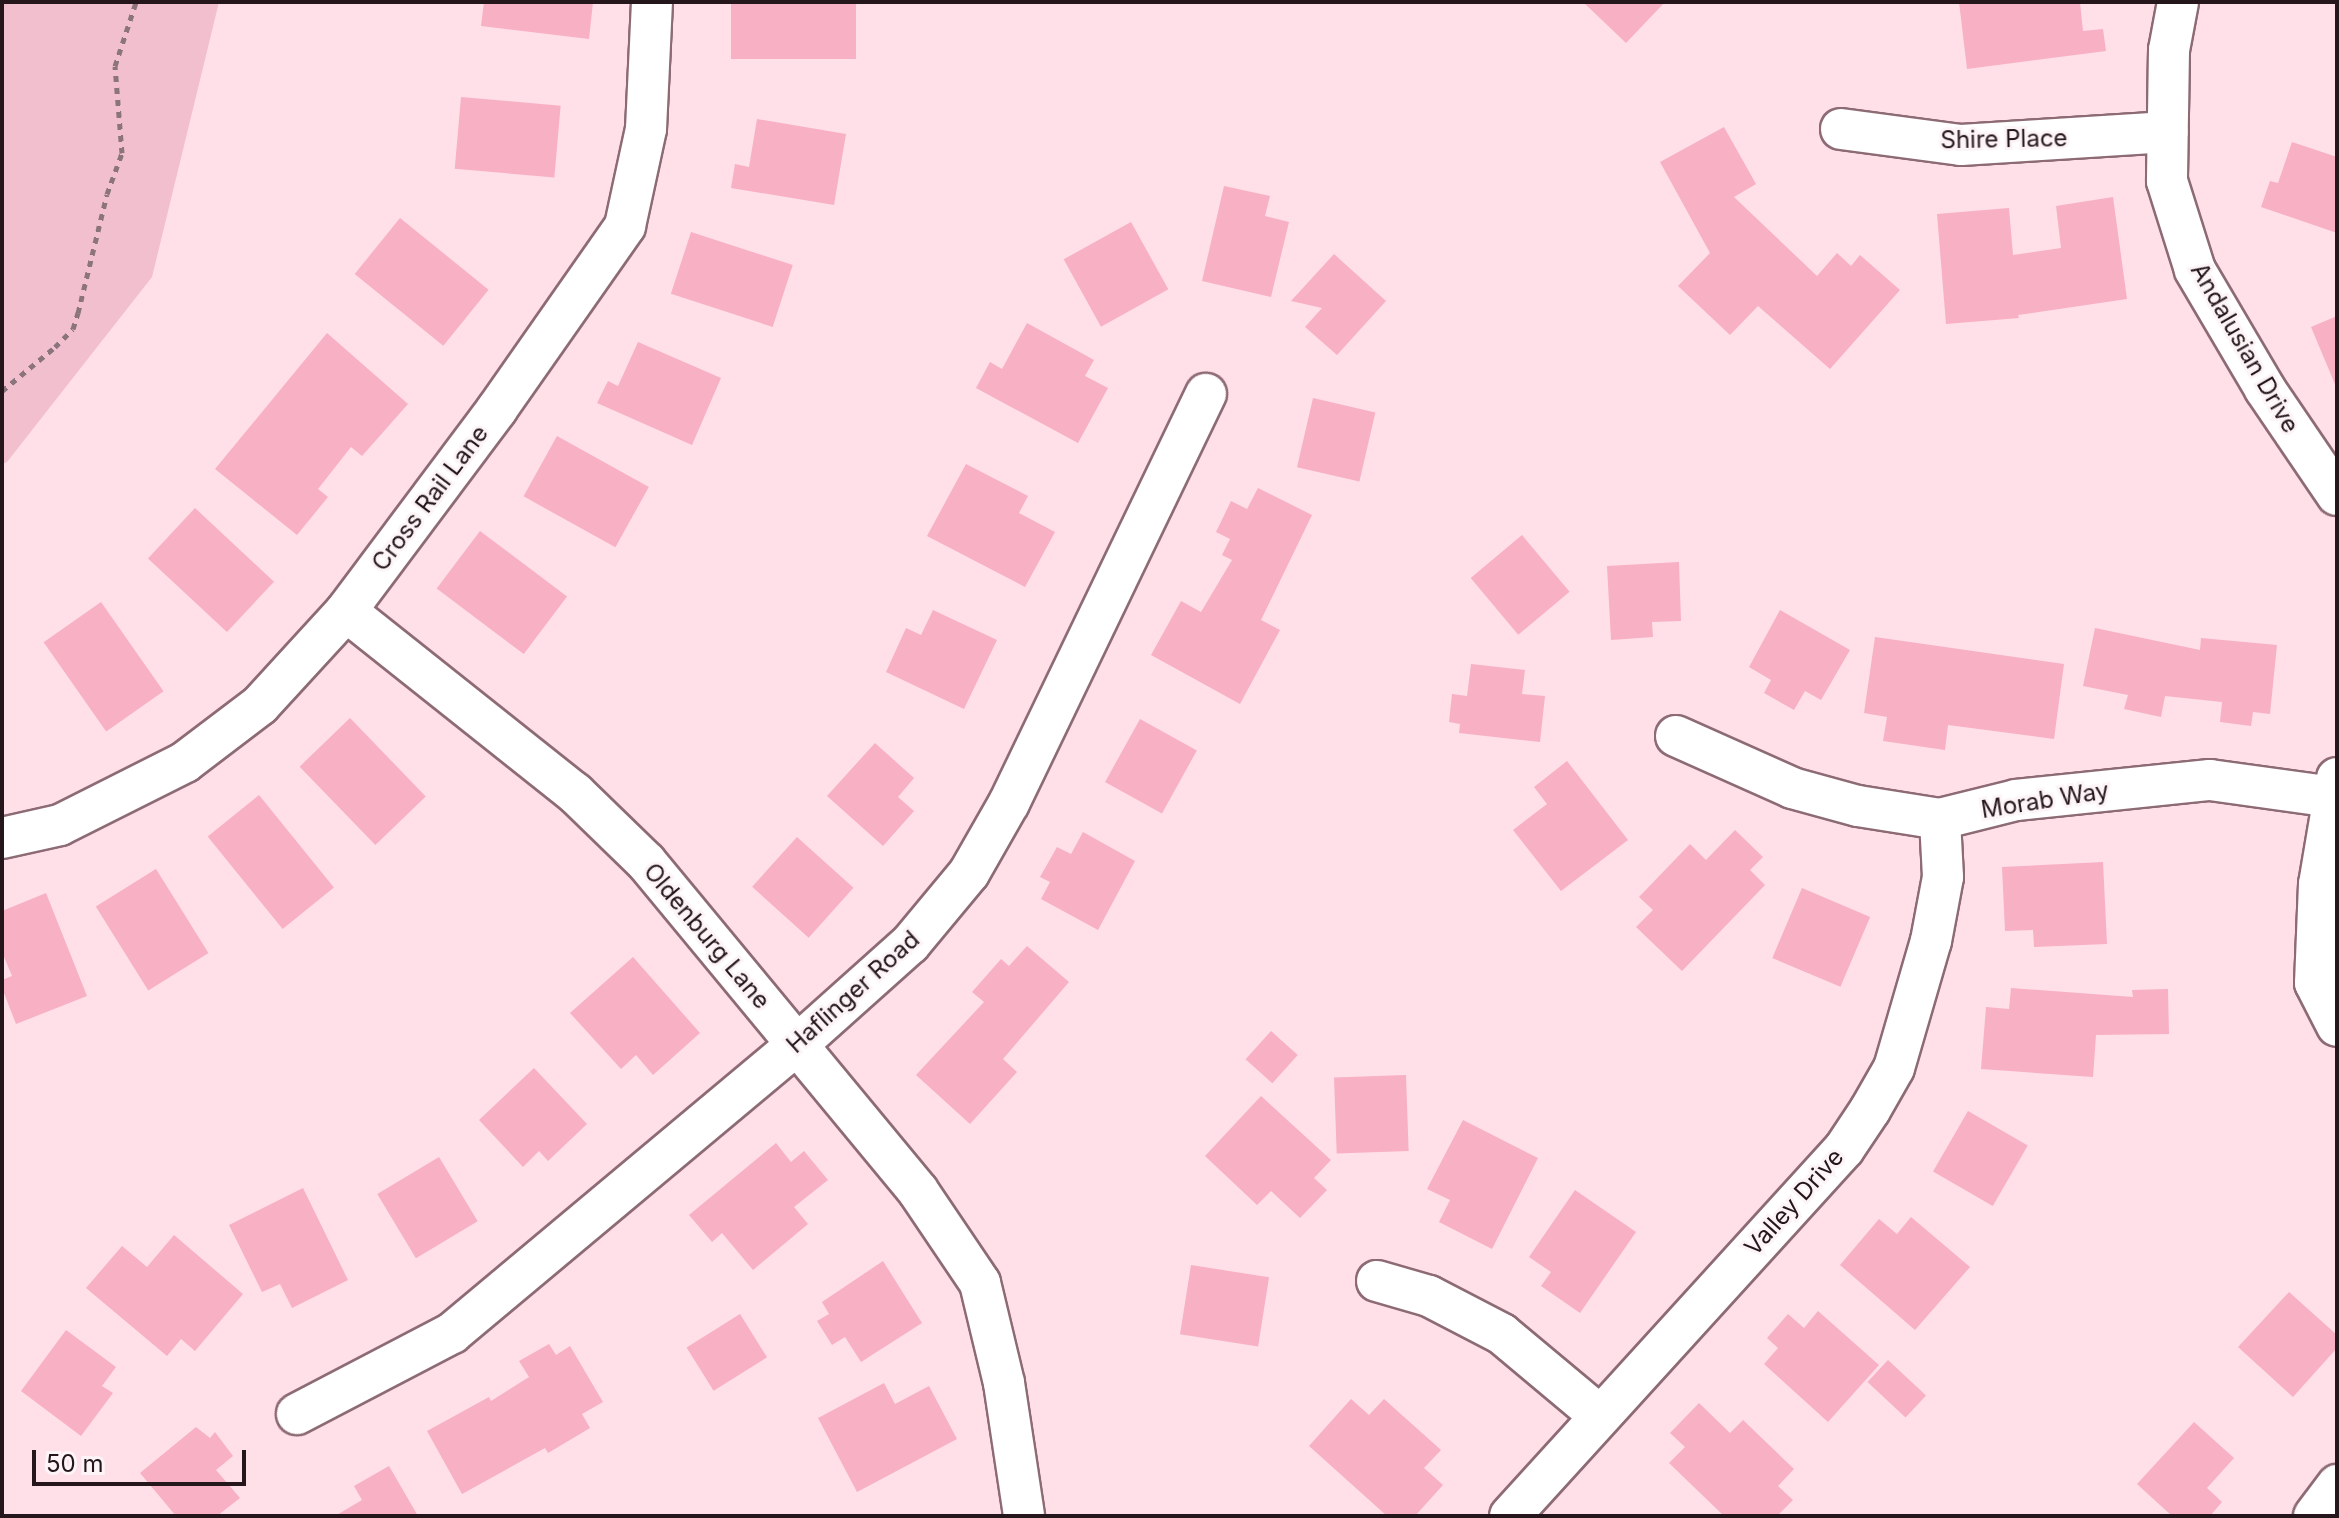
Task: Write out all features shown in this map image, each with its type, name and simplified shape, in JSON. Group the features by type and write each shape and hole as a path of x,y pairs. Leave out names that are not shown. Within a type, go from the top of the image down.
{"street":[{"name":"Cross Rail Lane","path":"2,838 60,825 185,762 260,705 346,611 497,409 625,226 646,129 652,2"},
{"name":"Andalusian Drive","path":"2178,2 2169,50 2167,181 2195,270 2265,389 2337,495"},
{"name":"Shire Place","path":"1841,129 1961,145 2168,132"},
{"name":"Haflinger Road","path":"297,1414 452,1333 798,1044 910,944 969,873 1009,803 1206,394"},
{"name":"Oldenburg Lane","path":"346,611 575,793 646,862 918,1191 980,1283 1004,1383 1024,1516"},
{"name":"Morab Way","path":"1676,736 1792,788 1858,806 1940,819 2016,800 2210,780 2334,787"},
{"path":"2334,787 2319,884 2315,983 2337,1026"},
{"name":"Valley Drive","path":"1510,1516 1844,1149 1870,1110 1894,1068 1931,941 1943,877 1940,819"},
{"path":"1377,1281 1429,1296 1502,1334 1600,1416"},
{"path":"2314,1516 2337,1485"}],"path":[{"path":"2,391 73,329 107,194 122,153 115,66 136,2"}],"shaded area":[{"path":"2,2 219,2 152,277 7,462 2,464"}],"building":[{"path":"484,2 593,2 589,39 481,26"},
{"path":"731,2 856,2 856,59 731,59"},
{"path":"1583,2 1665,2 1626,43"},
{"path":"1959,2 2080,2 2083,31 2103,29 2106,51 1967,69"},
{"path":"461,97 561,106 554,177 455,169"},
{"path":"757,119 846,134 834,205 731,188 735,164 749,167"},
{"path":"1724,127 1756,184 1734,197 1817,276 1837,253 1851,266 1860,255 1900,290 1830,369 1758,306 1730,335 1678,286 1710,253 1660,162"},
{"path":"2292,142 2337,157 2337,233 2261,207 2270,181 2278,183"},
{"path":"1224,186 1270,196 1265,216 1289,222 1271,297 1202,281"},
{"path":"2113,197 2127,299 2018,315 2019,318 1946,324 1937,214 2009,208 2013,255 2061,248 2056,206"},
{"path":"400,218 489,290 443,346 355,274"},
{"path":"1131,222 1168,289 1101,327 1064,259"},
{"path":"691,232 793,265 773,327 671,294"},
{"path":"1334,254 1386,301 1337,355 1305,327 1322,308 1291,301"},
{"path":"2337,316 2337,389 2311,327"},
{"path":"1027,323 1094,360 1085,376 1108,388 1078,443 976,388 990,362 1002,369"},
{"path":"327,333 408,404 362,456 351,447 318,489 328,497 297,535 215,469"},
{"path":"638,342 721,378 692,445 597,403 608,381 618,386"},
{"path":"1313,398 1375,412 1359,482 1297,467"},
{"path":"557,436 649,487 615,547 524,496"},
{"path":"966,464 1028,496 1019,513 1055,532 1025,587 927,536"},
{"path":"1258,488 1312,515 1261,620 1280,630 1240,704 1151,655 1181,601 1201,612 1232,560 1222,555 1230,539 1216,532 1231,501 1247,509"},
{"path":"195,508 274,582 227,632 148,558"},
{"path":"480,531 567,597 524,654 437,589"},
{"path":"1522,535 1570,592 1518,635 1471,578"},
{"path":"1679,562 1681,621 1652,622 1653,637 1611,640 1607,566"},
{"path":"101,602 164,691 106,731 44,642"},
{"path":"933,610 997,640 964,709 886,672 906,628 921,635"},
{"path":"1780,610 1850,650 1821,700 1805,691 1794,710 1764,693 1771,680 1749,667"},
{"path":"2095,628 2200,650 2201,638 2277,645 2270,714 2253,712 2251,726 2220,722 2222,702 2165,696 2161,717 2124,709 2128,695 2083,686"},
{"path":"1875,637 2064,664 2054,739 1948,725 1945,750 1883,741 1887,717 1864,713"},
{"path":"1471,664 1525,670 1522,694 1545,696 1540,742 1459,733 1460,724 1449,722 1452,694 1467,696"},
{"path":"350,718 426,796 375,845 300,767"},
{"path":"1140,719 1197,751 1162,813 1105,782"},
{"path":"875,743 914,778 898,797 914,811 883,846 827,796"},
{"path":"1567,761 1628,840 1561,891 1513,830 1547,804 1534,787"},
{"path":"259,795 334,887 283,929 208,837"},
{"path":"1735,830 1763,857 1750,870 1765,885 1682,971 1636,927 1653,910 1639,897 1690,844 1706,860"},
{"path":"1083,832 1135,861 1098,930 1041,899 1050,882 1040,877 1057,847 1071,854"},
{"path":"797,837 853,888 809,938 752,887"},
{"path":"2103,862 2107,944 2034,947 2033,930 2005,931 2002,867"},
{"path":"156,869 208,953 148,991 96,907"},
{"path":"1802,888 1870,917 1840,987 1772,958"},
{"path":"46,893 87,996 16,1024 2,988 2,980 12,976 2,952 2,911"},
{"path":"1027,946 1069,982 1003,1059 1017,1072 970,1124 916,1075 984,1002 972,992 1001,959 1009,966"},
{"path":"633,957 700,1033 653,1075 636,1055 621,1069 570,1013"},
{"path":"2011,988 2133,997 2132,990 2168,989 2169,1034 2096,1035 2093,1077 1981,1069 1986,1007 2009,1009"},
{"path":"1271,1031 1298,1055 1272,1083 1246,1059"},
{"path":"534,1068 587,1124 548,1161 539,1151 523,1167 479,1120"},
{"path":"1406,1075 1409,1151 1337,1153 1334,1078"},
{"path":"1261,1096 1331,1160 1314,1178 1327,1190 1300,1218 1271,1191 1257,1205 1205,1156"},
{"path":"1968,1111 2028,1146 1993,1206 1933,1172"},
{"path":"1463,1120 1538,1158 1492,1249 1439,1222 1450,1200 1427,1189"},
{"path":"776,1143 791,1162 804,1151 828,1180 794,1207 808,1224 753,1270 722,1233 712,1242 689,1215"},
{"path":"439,1157 478,1221 416,1258 377,1194"},
{"path":"303,1188 348,1280 292,1308 280,1284 262,1292 229,1225"},
{"path":"1575,1190 1636,1232 1580,1313 1541,1286 1551,1272 1529,1257"},
{"path":"1911,1217 1970,1267 1915,1330 1840,1265 1879,1219 1897,1234"},
{"path":"174,1235 243,1294 195,1351 181,1339 167,1356 86,1288 122,1246 147,1267"},
{"path":"883,1261 922,1323 861,1362 845,1337 832,1345 817,1321 829,1314 822,1302"},
{"path":"1191,1265 1269,1277 1258,1346 1180,1334"},
{"path":"2289,1292 2337,1335 2337,1348 2293,1397 2238,1347"},
{"path":"1818,1311 1879,1365 1828,1422 1764,1364 1778,1348 1767,1338 1788,1314 1804,1328"},
{"path":"740,1314 767,1357 714,1391 687,1347"},
{"path":"66,1330 116,1367 102,1386 113,1393 81,1436 21,1391"},
{"path":"549,1344 556,1355 570,1346 603,1402 582,1414 590,1428 548,1453 545,1448 462,1494 427,1431 489,1397 491,1401 529,1377 519,1361"},
{"path":"1888,1360 1926,1395 1906,1417 1868,1382"},
{"path":"884,1383 895,1404 929,1386 957,1439 857,1492 818,1418"},
{"path":"1351,1399 1369,1415 1384,1399 1441,1450 1424,1468 1443,1485 1415,1516 1387,1516 1309,1446"},
{"path":"1699,1403 1730,1433 1743,1420 1794,1469 1778,1486 1793,1500 1777,1516 1724,1516 1669,1463 1685,1447 1670,1433"},
{"path":"2194,1422 2234,1458 2207,1488 2222,1502 2210,1516 2172,1516 2137,1484"},
{"path":"196,1427 210,1438 215,1432 233,1456 216,1470 240,1498 217,1516 176,1516 140,1473"},
{"path":"389,1466 418,1516 335,1516 362,1500 354,1486"}]}
